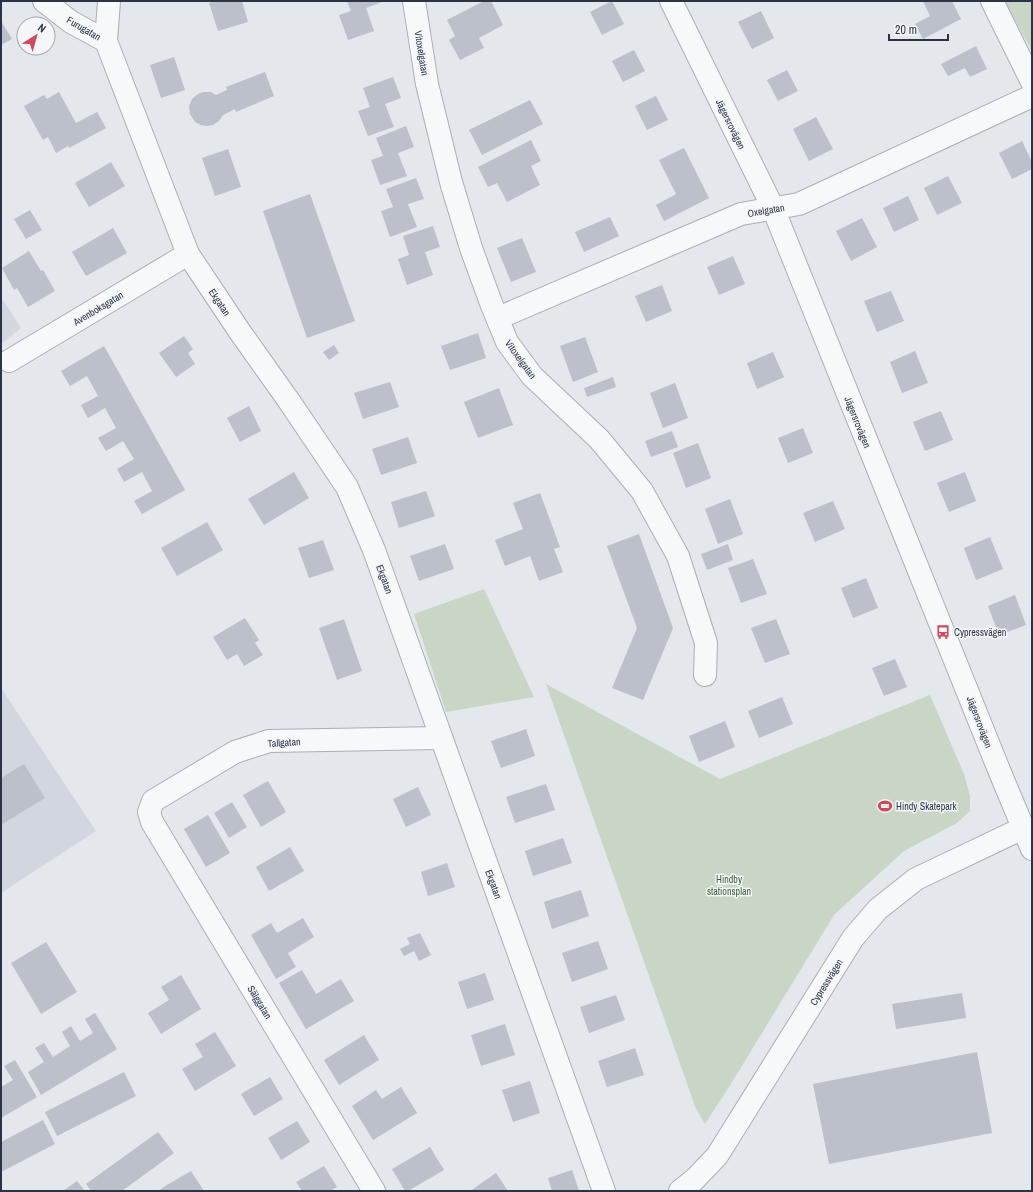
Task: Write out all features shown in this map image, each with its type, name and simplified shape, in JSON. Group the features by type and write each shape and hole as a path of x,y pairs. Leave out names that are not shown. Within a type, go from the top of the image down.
{"street":[{"name":"Furugatan","path":"44,1 72,22 106,41"},
{"name":"Ekgatan","path":"109,1 106,41 188,254 240,332 289,400 347,486 374,550 604,1191"},
{"name":"Vitoxelgatan","path":"414,1 427,84 451,182 471,248 507,342 532,376 599,439 642,491 678,556 706,643 705,675"},
{"name":"Jägersrovägen","path":"671,1 773,208 1032,849"},
{"path":"992,1 1032,82"},
{"name":"Oxelgatan","path":"498,318 741,214 799,204 1032,96"},
{"name":"Avenboksgatan","path":"9,362 188,254"},
{"name":"Tallgatan","path":"149,812 153,801 236,752 269,741 441,738"},
{"name":"Sälggatan","path":"149,812 152,822 374,1191"},
{"name":"Cypressvägen","path":"680,1191 694,1180 717,1156 853,938 878,910 916,879 1023,828"}],"shaded area":[{"path":"1,297 21,328 1,344"},
{"path":"1,688 96,831 1,893"}],"green space":[{"path":"1004,1 1032,1 1032,51"},
{"path":"484,589 534,697 446,712 414,614"},
{"name":"Hindby stationsplan","path":"546,684 720,779 930,695 964,774 970,796 970,811 957,823 904,851 834,915 705,1124 696,1109"}],"building":[{"path":"216,1 242,1 248,22 218,31 209,3"},
{"path":"347,1 382,2 366,8 374,31 348,40 339,15 351,11"},
{"path":"484,1 491,1 503,25 479,38 484,48 460,60 449,40 455,36 447,20"},
{"path":"612,1 624,24 602,35 590,12"},
{"path":"923,1 952,1 961,19 923,39 915,24 930,16"},
{"path":"761,11 774,38 752,49 738,22"},
{"path":"1,21 12,39 1,45"},
{"path":"976,46 987,69 970,77 965,68 948,76 941,64"},
{"path":"634,50 645,71 623,82 612,61"},
{"path":"174,57 185,90 161,98 150,65"},
{"path":"787,70 798,91 778,101 767,80"},
{"path":"265,72 274,96 236,112 235,109 223,115 219,121 213,125 201,125 195,122 190,114 189,106 192,99 198,94 211,92 216,95 227,90 226,87"},
{"path":"393,77 401,98 385,104 394,127 368,136 358,111 370,107 363,88"},
{"path":"59,92 76,123 97,112 106,128 69,148 68,146 56,153 48,137 43,140 24,106 44,95 47,99"},
{"path":"656,96 668,120 647,130 635,106"},
{"path":"530,100 543,124 482,155 469,130"},
{"path":"816,117 833,149 809,161 793,129"},
{"path":"406,126 414,147 398,153 407,176 380,185 371,160 383,156 376,138"},
{"path":"531,140 541,161 531,166 540,185 507,202 497,183 488,187 478,167"},
{"path":"1022,141 1032,162 1032,169 1012,179 999,153"},
{"path":"684,148 709,198 664,221 656,205 676,194 659,160"},
{"path":"228,149 241,187 215,196 202,158"},
{"path":"111,162 125,186 89,207 75,183"},
{"path":"948,176 962,203 937,215 924,188"},
{"path":"416,178 424,199 408,204 417,227 390,237 381,211 393,207 386,189"},
{"path":"310,194 355,321 307,338 263,211"},
{"path":"908,196 919,220 894,232 883,208"},
{"path":"30,210 42,230 26,239 14,219"},
{"path":"610,217 619,236 584,252 575,232"},
{"path":"862,218 877,247 851,261 836,231"},
{"path":"433,226 440,247 425,252 433,275 407,285 398,259 409,255 403,236"},
{"path":"113,228 127,253 86,276 72,252"},
{"path":"522,238 536,272 511,282 497,248"},
{"path":"29,251 41,271 43,270 55,291 28,307 17,288 14,290 2,268"},
{"path":"733,256 745,284 719,295 707,267"},
{"path":"662,285 672,311 646,322 635,296"},
{"path":"891,291 904,321 877,332 864,301"},
{"path":"478,333 486,358 450,370 441,346"},
{"path":"184,336 193,349 188,353 195,364 176,377 159,353"},
{"path":"585,337 598,372 573,382 560,346"},
{"path":"334,345 339,353 329,360 323,352"},
{"path":"104,346 185,490 142,514 134,501 152,491 142,472 124,482 117,469 134,459 123,441 106,451 98,438 116,428 105,408 88,418 81,405 98,396 87,376 70,386 61,371"},
{"path":"915,351 928,383 902,393 890,362"},
{"path":"773,352 784,377 757,389 747,363"},
{"path":"613,377 616,387 587,397 584,388"},
{"path":"390,382 399,407 363,419 354,393"},
{"path":"675,383 688,418 663,428 650,393"},
{"path":"499,388 513,425 478,438 464,402"},
{"path":"249,406 261,431 240,442 227,418"},
{"path":"941,411 953,440 925,451 913,422"},
{"path":"803,428 813,453 788,463 778,438"},
{"path":"672,431 678,447 651,457 645,441"},
{"path":"408,437 417,463 381,475 372,449"},
{"path":"698,443 711,478 686,488 673,453"},
{"path":"294,472 309,498 264,525 248,499"},
{"path":"965,472 976,501 949,512 937,483"},
{"path":"426,491 435,516 399,528 391,502"},
{"path":"540,493 560,547 554,549 563,572 539,581 530,556 505,566 495,540 523,529 513,503"},
{"path":"730,499 743,534 718,544 705,509"},
{"path":"833,501 845,529 815,542 803,513"},
{"path":"207,522 223,550 177,576 161,548"},
{"path":"639,534 673,628 643,700 612,688 637,628 607,546"},
{"path":"990,537 1003,569 976,580 964,548"},
{"path":"323,540 334,570 309,578 298,548"},
{"path":"445,544 454,569 419,581 410,556"},
{"path":"728,544 733,560 707,570 701,554"},
{"path":"753,559 767,594 741,603 728,568"},
{"path":"866,578 878,608 853,618 841,588"},
{"path":"1015,595 1026,625 999,635 988,606"},
{"path":"245,618 259,640 255,643 263,655 244,666 237,654 227,660 213,637"},
{"path":"344,619 362,671 337,680 319,628"},
{"path":"776,619 790,654 765,663 751,628"},
{"path":"895,659 907,687 884,696 872,668"},
{"path":"782,697 793,724 759,738 748,711"},
{"path":"725,721 735,747 699,762 689,736"},
{"path":"526,729 535,756 501,768 491,741"},
{"path":"24,764 45,798 1,825 1,778"},
{"path":"268,781 286,812 261,827 243,795"},
{"path":"546,784 555,810 515,823 506,797"},
{"path":"418,787 431,815 406,827 393,799"},
{"path":"232,802 247,827 229,838 214,813"},
{"path":"208,815 230,853 206,867 184,829"},
{"path":"563,838 572,863 533,876 525,851"},
{"path":"290,847 304,871 269,891 256,867"},
{"path":"447,863 455,887 428,896 421,872"},
{"path":"581,890 589,916 552,929 544,902"},
{"path":"303,918 314,937 288,953 296,967 276,979 251,935 271,923 277,933"},
{"path":"420,933 431,955 419,961 414,951 404,956 400,949 410,944 407,938"},
{"path":"598,941 608,969 572,982 562,953"},
{"path":"46,942 77,992 41,1014 11,963"},
{"path":"302,970 316,994 341,979 354,1001 306,1029 279,983"},
{"path":"485,973 494,1000 467,1009 458,982"},
{"path":"181,975 201,1009 161,1034 148,1013 169,1000 161,987"},
{"path":"962,993 966,1018 896,1029 892,1004"},
{"path":"616,995 625,1020 589,1033 580,1007"},
{"path":"95,1013 117,1049 41,1095 28,1072 44,1062 35,1048 44,1043 53,1057 70,1046 62,1032 71,1026 80,1041 93,1033 85,1019"},
{"path":"505,1024 515,1055 481,1066 471,1035"},
{"path":"215,1032 236,1066 195,1091 182,1069 203,1057 195,1044"},
{"path":"364,1035 379,1060 339,1085 324,1060"},
{"path":"635,1048 644,1075 607,1087 598,1061"},
{"path":"977,1052 992,1133 829,1164 813,1084"},
{"path":"15,1060 37,1097 1,1118 1,1087 13,1080 4,1066"},
{"path":"124,1072 136,1096 57,1136 45,1112"},
{"path":"270,1077 283,1099 254,1116 241,1094"},
{"path":"530,1081 540,1113 513,1122 502,1090"},
{"path":"401,1087 417,1113 373,1140 352,1106 376,1090 382,1099"},
{"path":"43,1120 55,1144 1,1172 1,1142"},
{"path":"297,1121 310,1142 281,1160 268,1138"},
{"path":"158,1132 174,1153 122,1191 91,1191 86,1184"},
{"path":"430,1147 444,1170 408,1191 405,1191 392,1169"},
{"path":"324,1166 337,1187 330,1191 302,1191 296,1182"},
{"path":"572,1170 579,1191 552,1191 548,1178"},
{"path":"191,1171 204,1191 158,1191 167,1185"},
{"path":"496,1173 508,1191 470,1191"},
{"path":"77,1181 85,1191 63,1191"}],"place":[{"name":"Cypressvägen","path":"943,632"},
{"name":"Hindy Skatepark","path":"885,806"}]}
